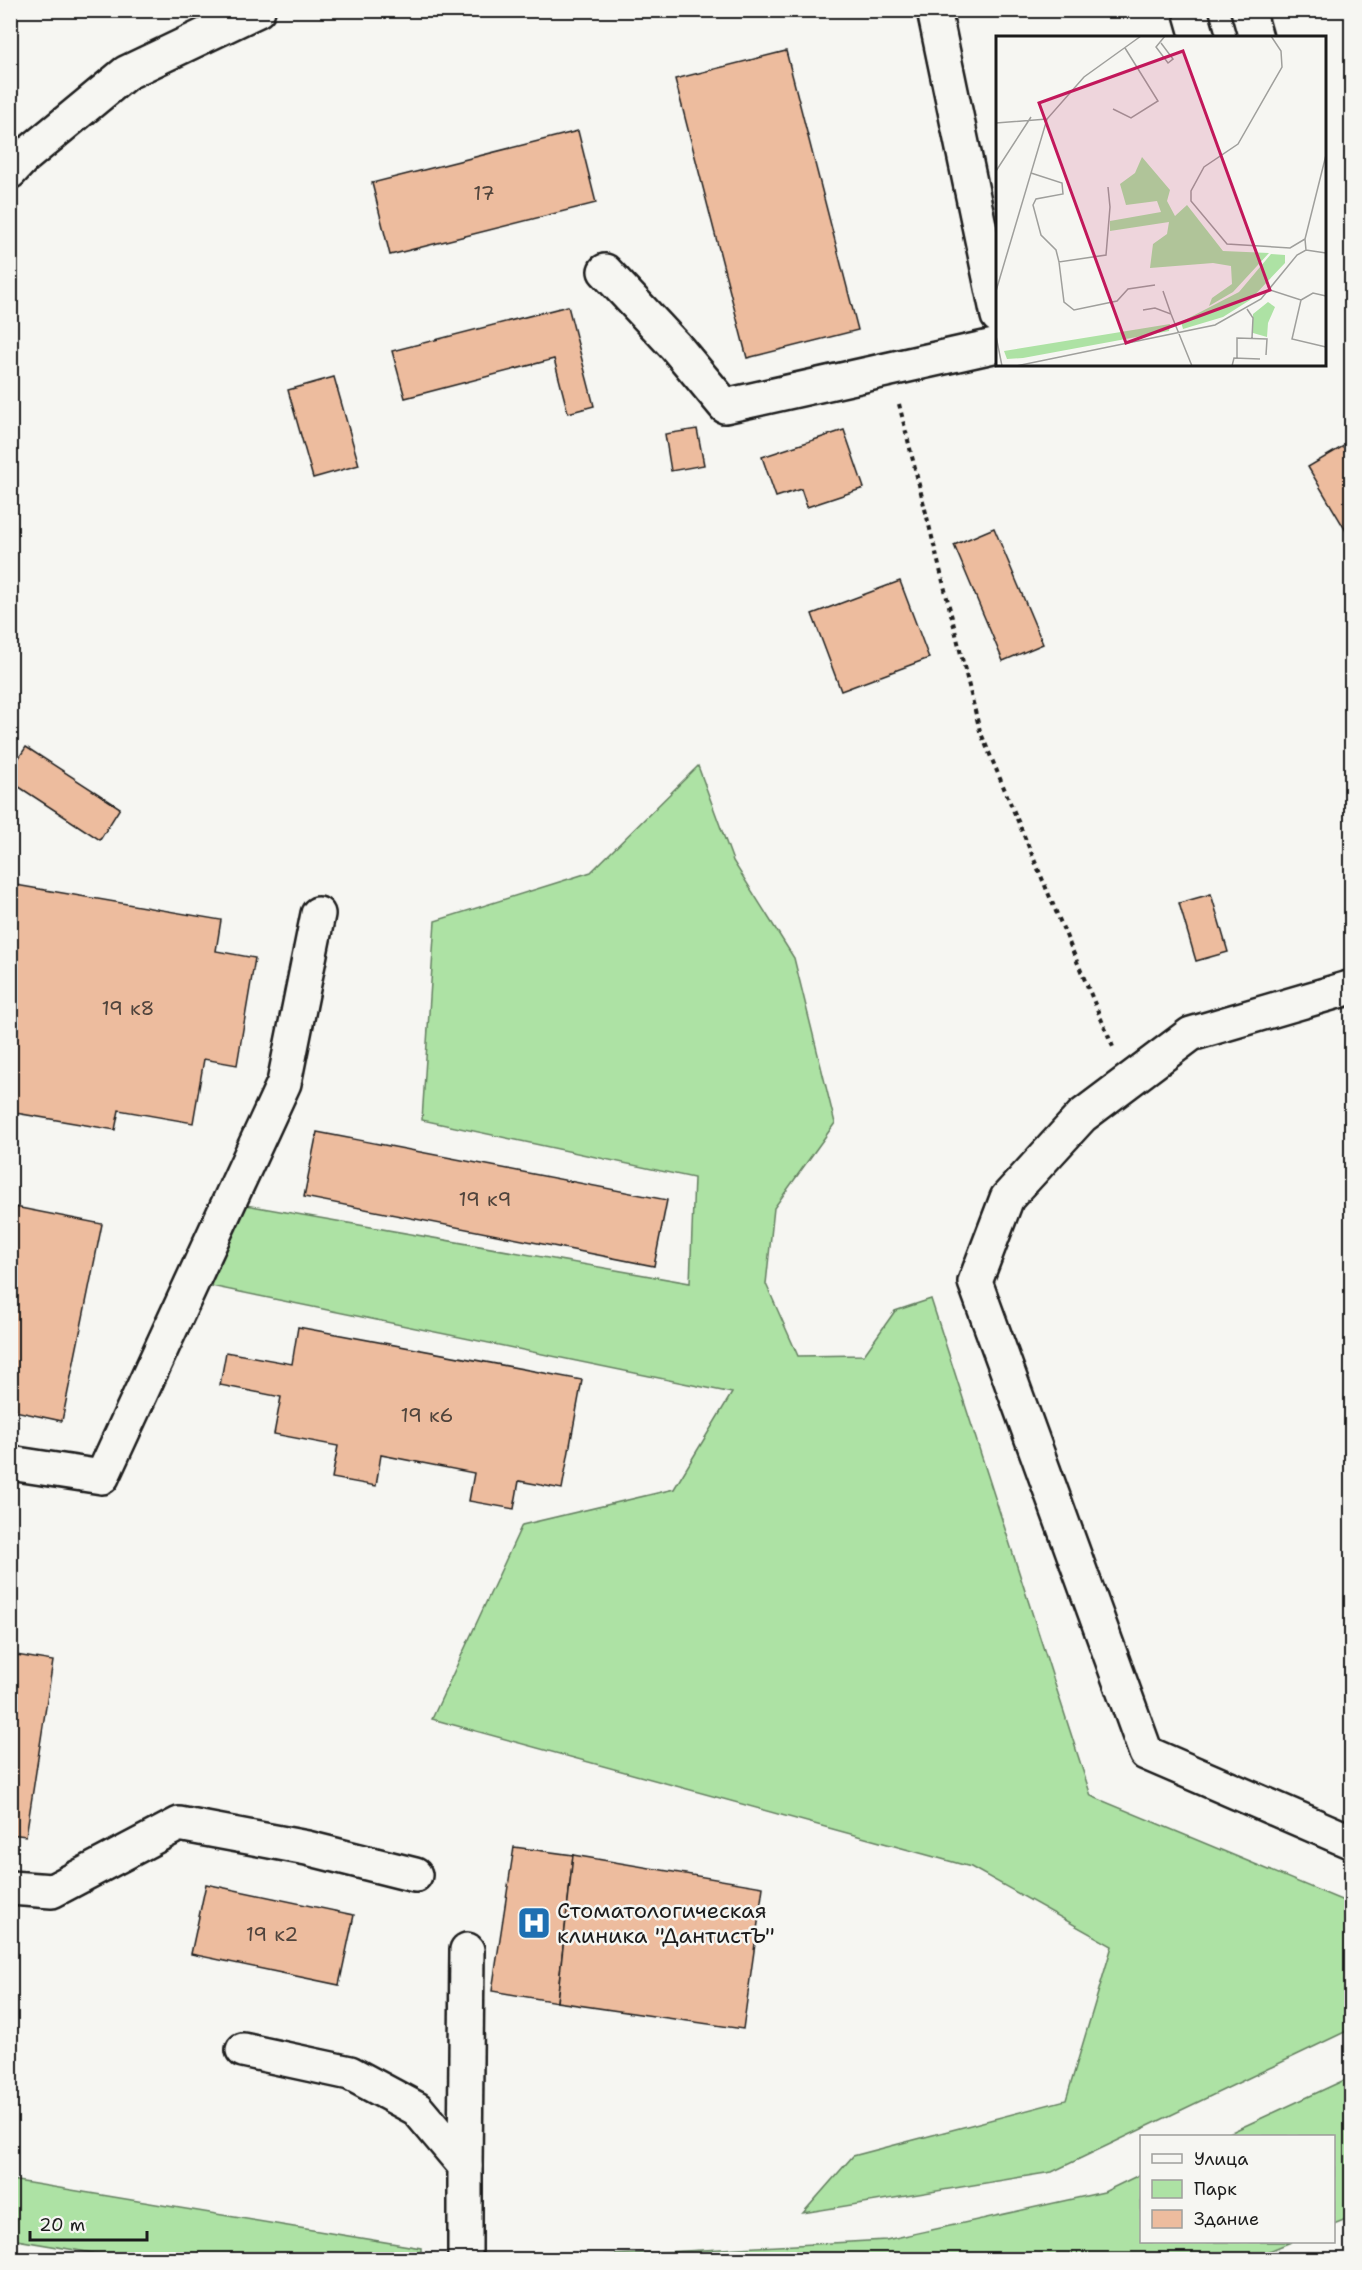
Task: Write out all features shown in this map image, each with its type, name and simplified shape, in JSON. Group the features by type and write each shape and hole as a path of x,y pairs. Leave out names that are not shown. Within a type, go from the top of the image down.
{"street":[{"path":"15,160 126,73 258,10"},
{"path":"934,10 996,306"},
{"path":"1190,10 1197,36"},
{"path":"1248,10 1255,36"},
{"path":"604,272 676,347 725,406 996,345"},
{"path":"10,1462 102,1477 284,1083 318,914"},
{"path":"1352,987 1191,1034 1082,1116 1007,1198 975,1282 1146,1753 1352,1842"},
{"path":"10,1888 52,1891 178,1824 307,1848 415,1875"},
{"path":"465,2259 467,1950"},
{"path":"243,2049 350,2073 417,2109 465,2166"}],"path":[{"path":"891,369 980,731 1128,1082"}],"green space":[{"path":"698,766 733,861 794,958 835,1123 774,1208 766,1284 798,1356 864,1355 895,1311 931,1299 1091,1796 1351,1904 1351,2029 1052,2172 803,2213 853,2156 1066,2100 1112,1946 971,1867 432,1719 522,1525 674,1489 732,1393 206,1285 240,1204 690,1283 694,1178 422,1120 435,921 591,872"},
{"path":"1351,2077 1351,2217 1335,2224 1335,2135 1225,2135"},
{"path":"1140,2174 1140,2243 1289,2243 1247,2260 539,2259 886,2240 1104,2192"},
{"path":"11,2180 421,2248 421,2259 128,2259 11,2239"}],"building":[{"path":"786,51 858,330 747,358 675,79"},
{"path":"578,131 596,203 390,255 372,183"},
{"path":"568,306 594,406 568,413 554,359 405,398 392,351"},
{"path":"334,377 359,465 313,478 288,390"},
{"path":"697,429 704,465 671,471 665,434"},
{"path":"844,430 864,488 807,507 801,489 776,497 762,457"},
{"path":"1352,441 1352,541 1308,467"},
{"path":"994,528 1043,644 1003,661 954,545"},
{"path":"900,581 929,658 841,691 812,614"},
{"path":"26,747 120,808 100,840 10,781 10,771"},
{"path":"10,884 221,920 216,951 255,958 237,1065 204,1059 193,1123 119,1110 115,1130 10,1112"},
{"path":"1211,894 1228,952 1196,961 1179,903"},
{"path":"317,1132 667,1200 654,1266 304,1197"},
{"path":"10,1206 102,1224 62,1421 10,1410"},
{"path":"298,1327 582,1380 562,1489 519,1481 514,1509 469,1501 474,1473 381,1455 376,1486 332,1478 338,1446 274,1434 281,1397 220,1385 226,1352 292,1364"},
{"path":"10,1654 53,1661 26,1836 10,1834"},
{"name":"Стоматологическая клиника \"ДантистЪ\"","path":"514,1847 573,1855 557,2002 492,1991"},
{"path":"573,1855 763,1887 743,2029 557,2002"},
{"path":"206,1884 354,1915 339,1985 191,1954"}],"place":[{"name":"Стоматологическая клиника \"ДантистЪ\"","path":"534,1923"}]}
